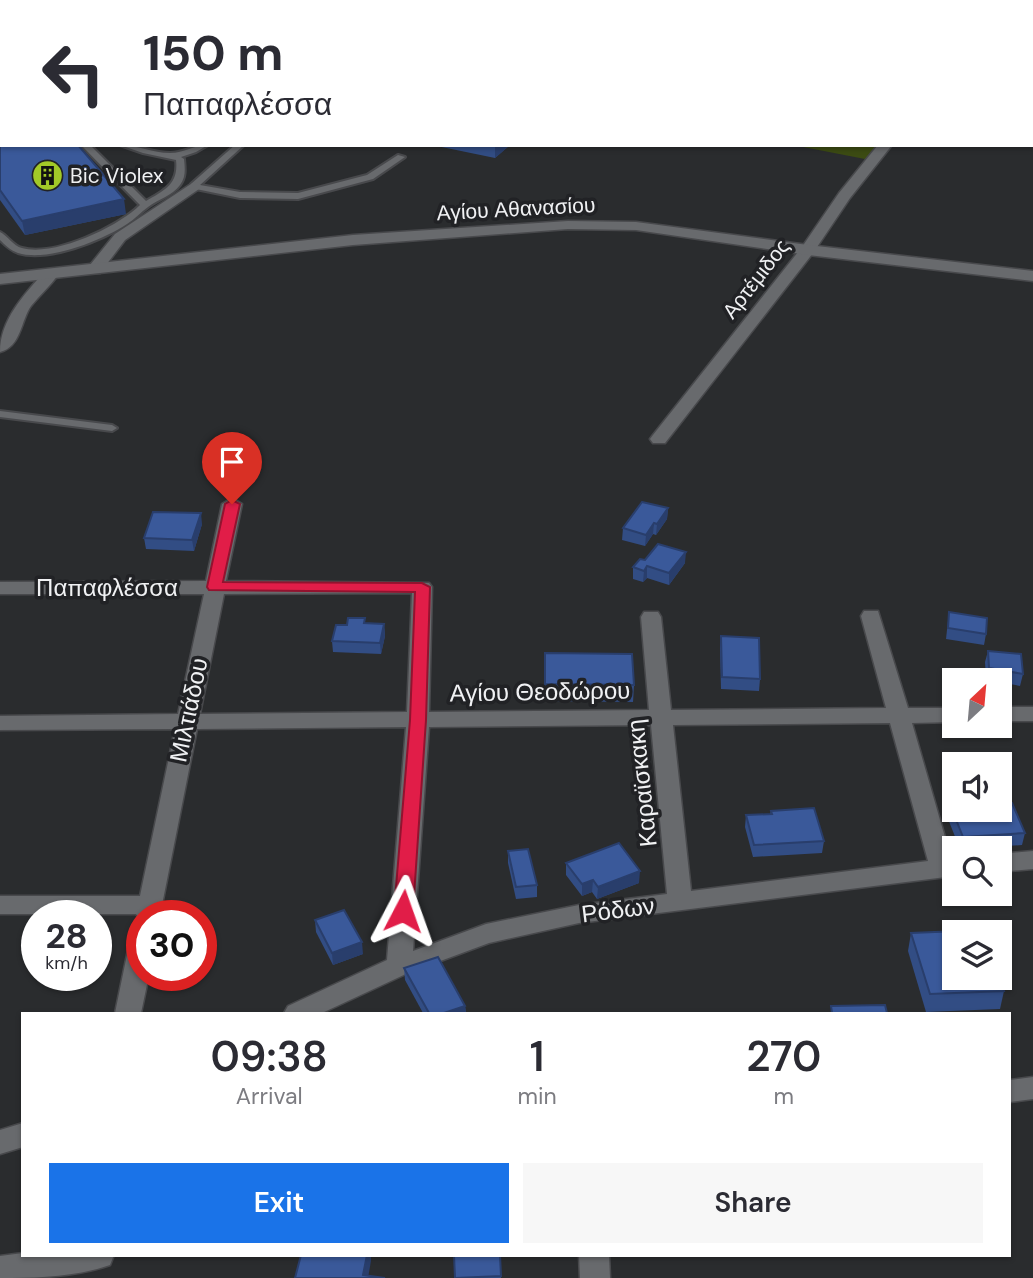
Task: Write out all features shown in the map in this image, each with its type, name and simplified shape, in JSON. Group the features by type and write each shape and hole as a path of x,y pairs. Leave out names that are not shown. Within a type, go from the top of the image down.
{"street":[{"name":"Αρτέμιδος","path":"659,439 808,250 844,196 883,147"},
{"path":"94,270 120,237 194,186"},
{"name":"Αγίου Αθανασίου","path":"0,279 353,240 568,225 636,226 808,250 1033,276"},
{"path":"0,347 14,330 21,308 50,275"},
{"name":"Μιλτιάδου","path":"151,900 232,504"},
{"name":"Παπαφλέσσα","path":"0,588 422,587 418,720 399,966"},
{"path":"871,616 942,849"},
{"name":"Καραϊσκακη","path":"651,617 680,902"},
{"path":"1012,714 1033,714"},
{"name":"Αγίου Θεοδώρου","path":"0,723 942,715"},
{"path":"1012,862 1033,860"},
{"name":"Ρόδων","path":"300,1012 399,966 499,931 579,914 942,869"},
{"path":"0,905 126,909"},
{"path":"128,1012 133,991"},
{"path":"1011,1091 1033,1088"},
{"path":"0,1142 21,1136"},
{"path":"0,1270 86,1257"},
{"path":"594,1257 595,1278"}],"lane":[{"path":"87,147 145,205"},
{"path":"0,235 19,251 43,253 80,244 138,214 145,205 178,185 183,173 180,159 132,147"},
{"path":"172,157 193,152 201,147"},
{"path":"194,186 238,147"},
{"path":"194,186 240,195 298,196 370,177 401,157"},
{"path":"0,414 111,428"}],"green space":[{"path":"803,147 880,147 870,160"}],"building":[{"name":"Bic Violex","path":"0,147 80,147 124,199 22,221 0,190"},
{"path":"642,502 668,508 646,535 623,528"},
{"path":"153,512 201,513 192,540 144,538"},
{"path":"658,544 686,552 669,573 647,566 644,571 633,567 640,559 645,560"},
{"path":"949,612 987,618 986,634 948,628"},
{"path":"348,618 365,618 364,623 384,624 380,643 332,641 336,625 347,625"},
{"path":"721,636 759,638 760,679 722,677"},
{"path":"988,651 1021,654 1023,674 1012,672 1012,668 989,668"},
{"path":"545,653 632,654 634,685 545,684"},
{"path":"1012,803 1025,833 978,836 963,836 957,822 1012,822"},
{"path":"814,808 824,841 754,845 746,815"},
{"path":"619,843 640,871 598,887 593,880 582,884 566,863"},
{"path":"528,849 537,885 516,887 508,851"},
{"path":"344,910 362,942 332,953 315,920"},
{"path":"942,932 942,990 1004,991 930,994 911,933"},
{"path":"438,957 465,1006 447,1012 428,1012 404,968"},
{"path":"885,1005 887,1012 832,1012 831,1006"},
{"path":"300,1257 367,1257 363,1275 385,1278 295,1278"},
{"path":"454,1257 500,1257 501,1276 455,1278"}],"place":[{"name":"Bic Violex","path":"47,176"}],"route":[{"path":"232,504 215,587 422,587 418,720 403,911"}]}
